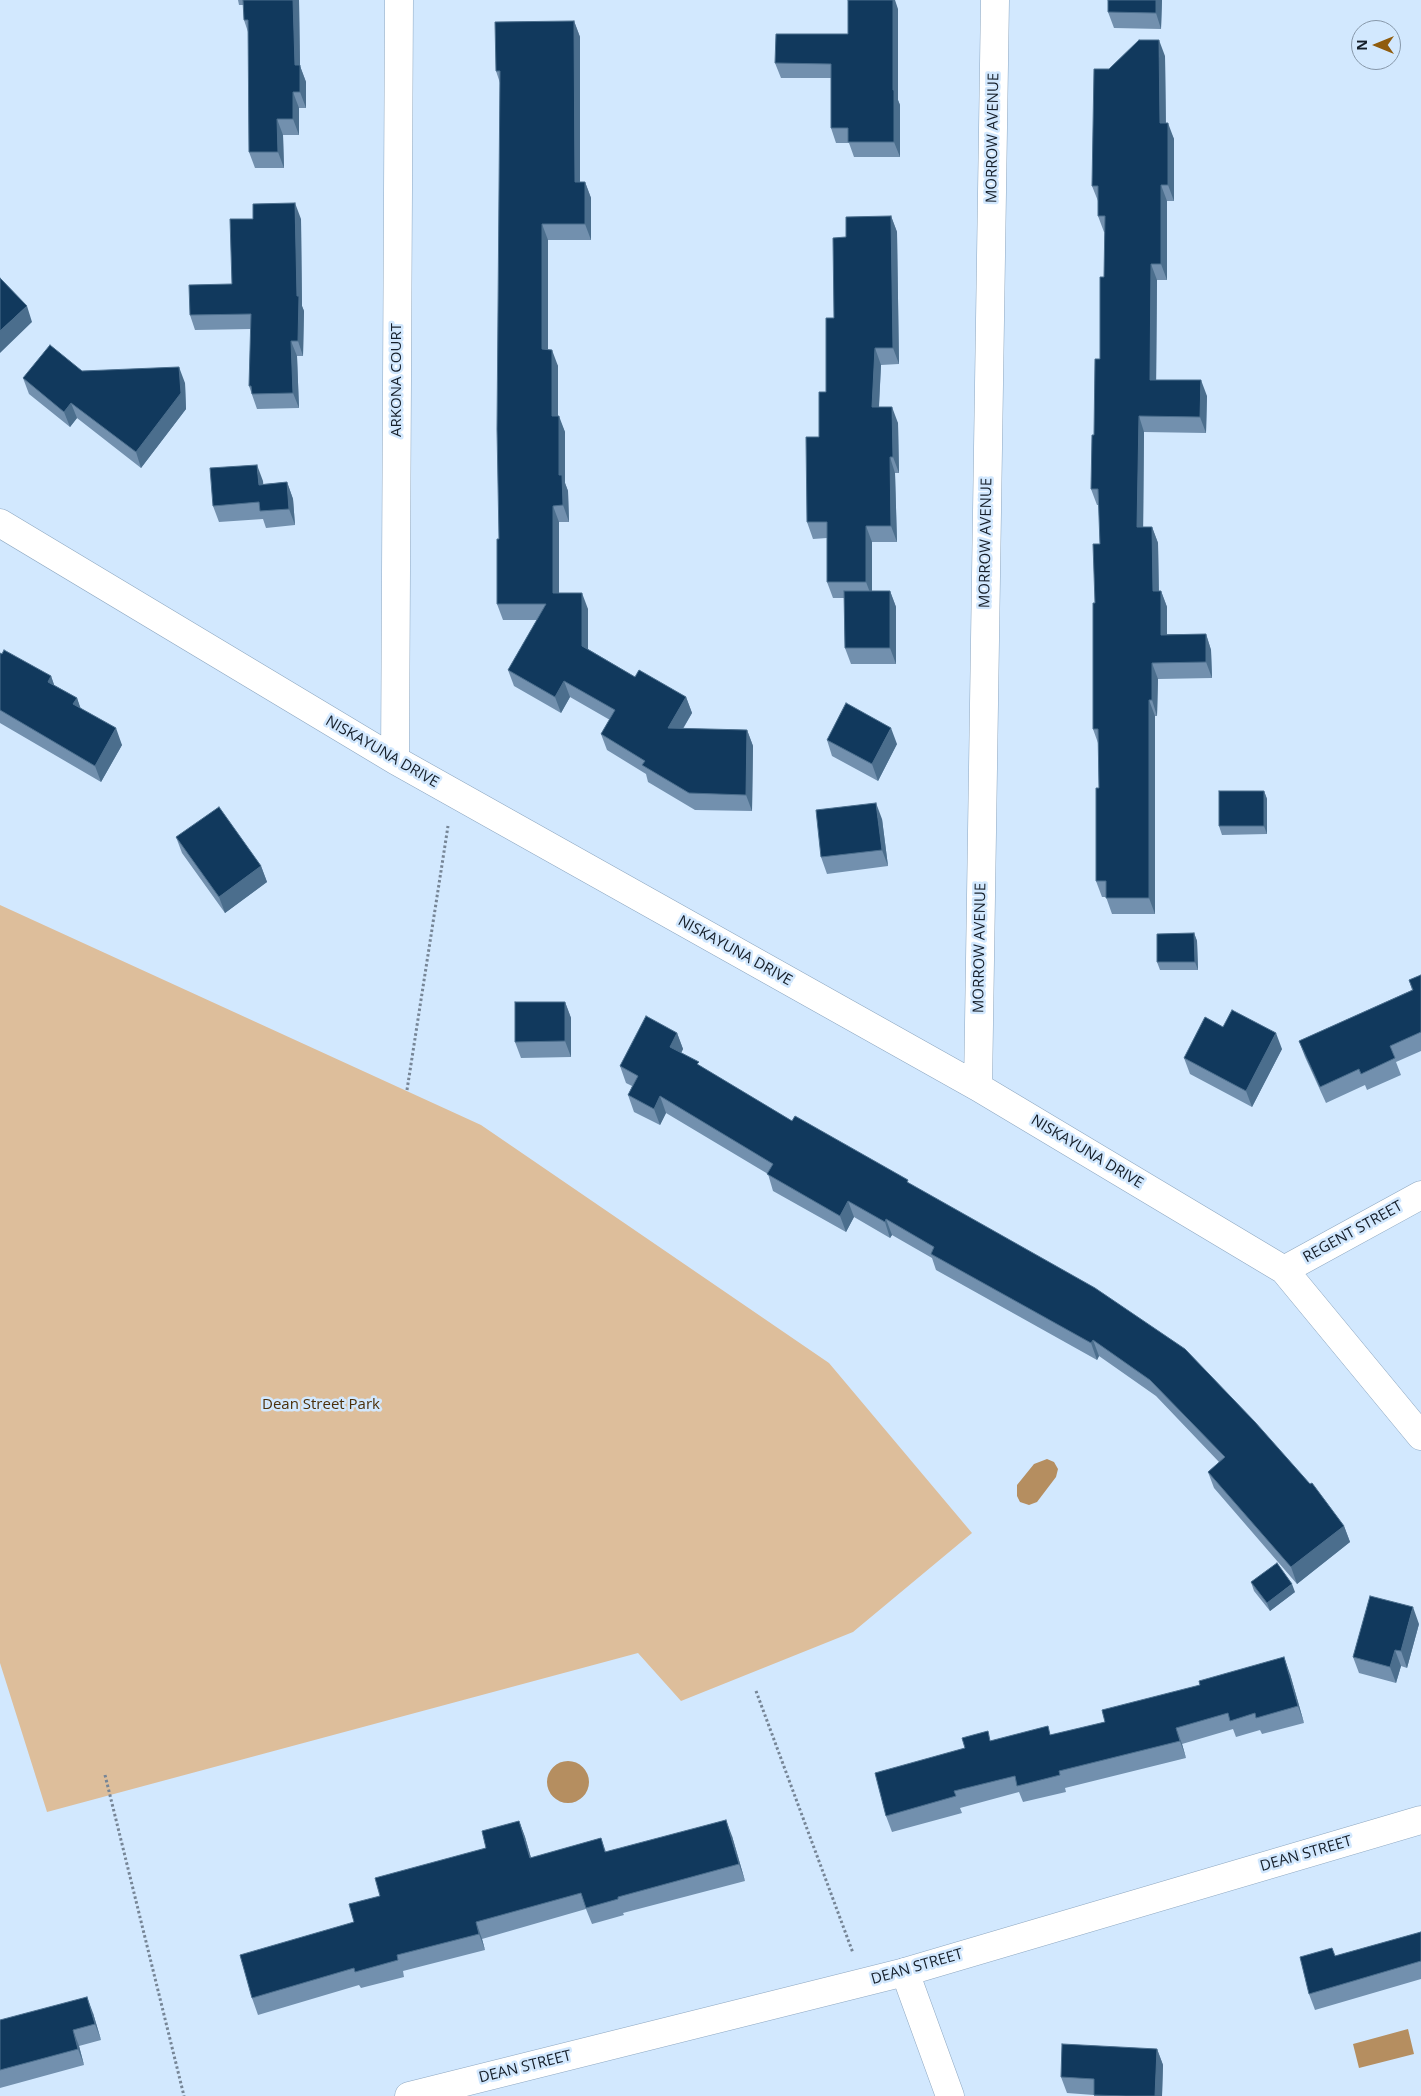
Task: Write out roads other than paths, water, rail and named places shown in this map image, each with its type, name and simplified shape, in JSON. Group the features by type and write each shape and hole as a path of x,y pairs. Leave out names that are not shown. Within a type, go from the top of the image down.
{"street":[{"name":"ARKONA COURT","path":"395,760 399,0"},
{"name":"MORROW AVENUE","path":"978,1087 995,0"},
{"name":"NISKAYUNA DRIVE","path":"0,523 395,760 978,1087 1284,1270 1421,1436"},
{"name":"REGENT STREET","path":"1284,1270 1421,1195"},
{"name":"DEAN STREET","path":"409,2096 905,1972 1421,1820"},
{"path":"905,1972 950,2096"}],"park label":[{"name":"Dean Street Park","path":"321,1405"}]}
